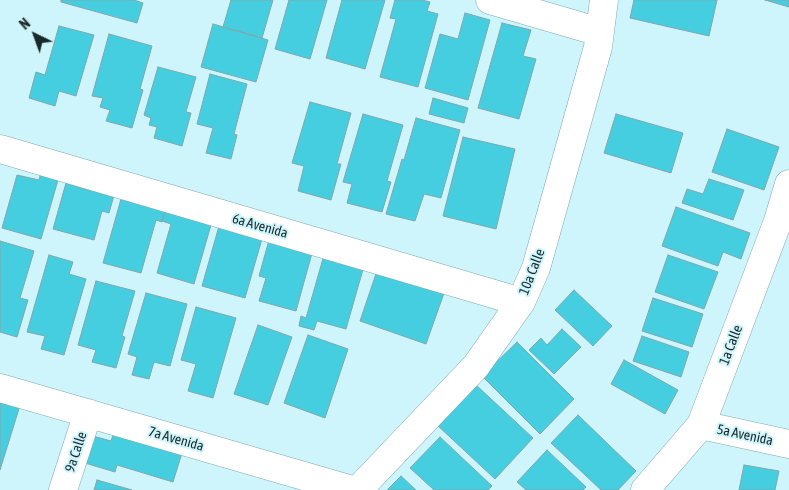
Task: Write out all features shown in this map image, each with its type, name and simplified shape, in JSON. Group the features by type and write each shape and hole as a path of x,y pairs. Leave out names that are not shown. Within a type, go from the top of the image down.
{"street":[{"path":"490,0 600,32"},
{"name":"10a Calle","path":"358,490 476,366 520,302 536,268 598,47 604,0"},
{"name":"6a Avenida","path":"0,149 520,302"},
{"name":"1a Calle","path":"645,490 701,425 784,222 789,184"},
{"name":"7a Avenida","path":"0,388 352,490"},
{"name":"9a Calle","path":"64,490 88,413"},
{"name":"5a Avenida","path":"701,425 789,444"}],"building":[{"path":"61,0 134,0 143,3 137,23 61,2"},
{"path":"231,0 273,0 262,38 223,27"},
{"path":"289,0 327,0 310,59 275,49"},
{"path":"342,0 385,0 365,69 326,58"},
{"path":"395,0 422,0 430,2 427,11 438,14 418,87 380,77 396,19 390,18"},
{"path":"634,0 717,0 709,36 630,18"},
{"path":"765,0 789,0 789,7"},
{"path":"465,13 490,20 468,100 425,88 440,34 458,39"},
{"path":"502,23 531,30 523,56 536,59 519,119 478,108"},
{"path":"213,24 268,40 256,82 201,67"},
{"path":"59,26 94,35 76,96 59,91 55,106 29,98 36,72 45,75"},
{"path":"109,34 152,46 140,89 143,90 132,128 106,121 110,110 100,107 103,98 92,96"},
{"path":"158,67 196,77 186,112 191,113 182,146 154,138 157,127 149,125 151,118 144,115"},
{"path":"210,74 247,84 234,134 237,135 231,159 206,153 213,128 197,124"},
{"path":"433,98 468,108 464,123 429,114"},
{"path":"310,102 351,113 337,164 341,164 331,200 298,191 304,166 292,163"},
{"path":"363,114 403,125 387,181 391,182 382,212 347,203 352,184 343,182"},
{"path":"616,114 683,133 671,173 604,153"},
{"path":"416,118 460,130 441,198 424,194 415,221 386,214"},
{"path":"727,129 779,147 764,190 712,172"},
{"path":"463,137 515,149 496,229 443,216"},
{"path":"42,168 60,173 41,239 2,228 17,175 39,180"},
{"path":"709,179 744,190 733,220 682,203 687,189 703,194"},
{"path":"91,181 116,188 109,213 102,211 94,240 53,229 66,183 88,190"},
{"path":"170,194 162,222 156,220 141,273 103,263 121,199 138,204"},
{"path":"170,194 213,218 194,284 157,273 171,224 162,221"},
{"path":"676,207 750,233 741,259 723,252 718,266 662,246"},
{"path":"223,212 266,225 245,298 202,286"},
{"path":"273,226 314,246 296,311 259,301 266,278 259,276"},
{"path":"0,241 34,251 20,298 28,300 17,337 0,332"},
{"path":"49,255 73,262 69,274 86,279 64,355 41,349 45,336 27,332"},
{"path":"324,255 364,266 346,329 317,321 314,330 299,326 301,316 306,318"},
{"path":"668,255 718,272 704,309 655,292"},
{"path":"382,256 449,279 426,344 360,321"},
{"path":"96,281 135,291 122,336 125,337 116,368 92,362 96,350 78,345"},
{"path":"574,290 612,326 593,346 555,310"},
{"path":"146,293 187,304 170,366 154,362 149,379 132,375 137,357 128,354"},
{"path":"653,298 703,314 692,347 642,331"},
{"path":"196,307 236,318 213,398 188,391 196,364 181,360"},
{"path":"258,325 292,337 268,405 234,394"},
{"path":"562,329 581,347 554,374 529,350 541,338 547,345"},
{"path":"308,335 348,349 325,418 284,403"},
{"path":"642,336 689,352 681,377 633,361"},
{"path":"517,342 574,399 540,434 482,376"},
{"path":"624,360 678,390 665,414 611,384"},
{"path":"475,384 533,438 495,479 437,425"},
{"path":"0,393 22,399 0,470"},
{"path":"578,415 636,471 618,490 601,490 551,443"},
{"path":"118,420 186,440 173,482 117,465 115,472 85,463 93,436 111,441"},
{"path":"440,437 492,486 488,490 434,490 410,468"},
{"path":"547,450 586,487 583,490 526,490 517,482"},
{"path":"744,465 779,471 775,490 739,490"},
{"path":"401,476 416,490 387,490"},
{"path":"97,480 132,490 94,490"}]}
